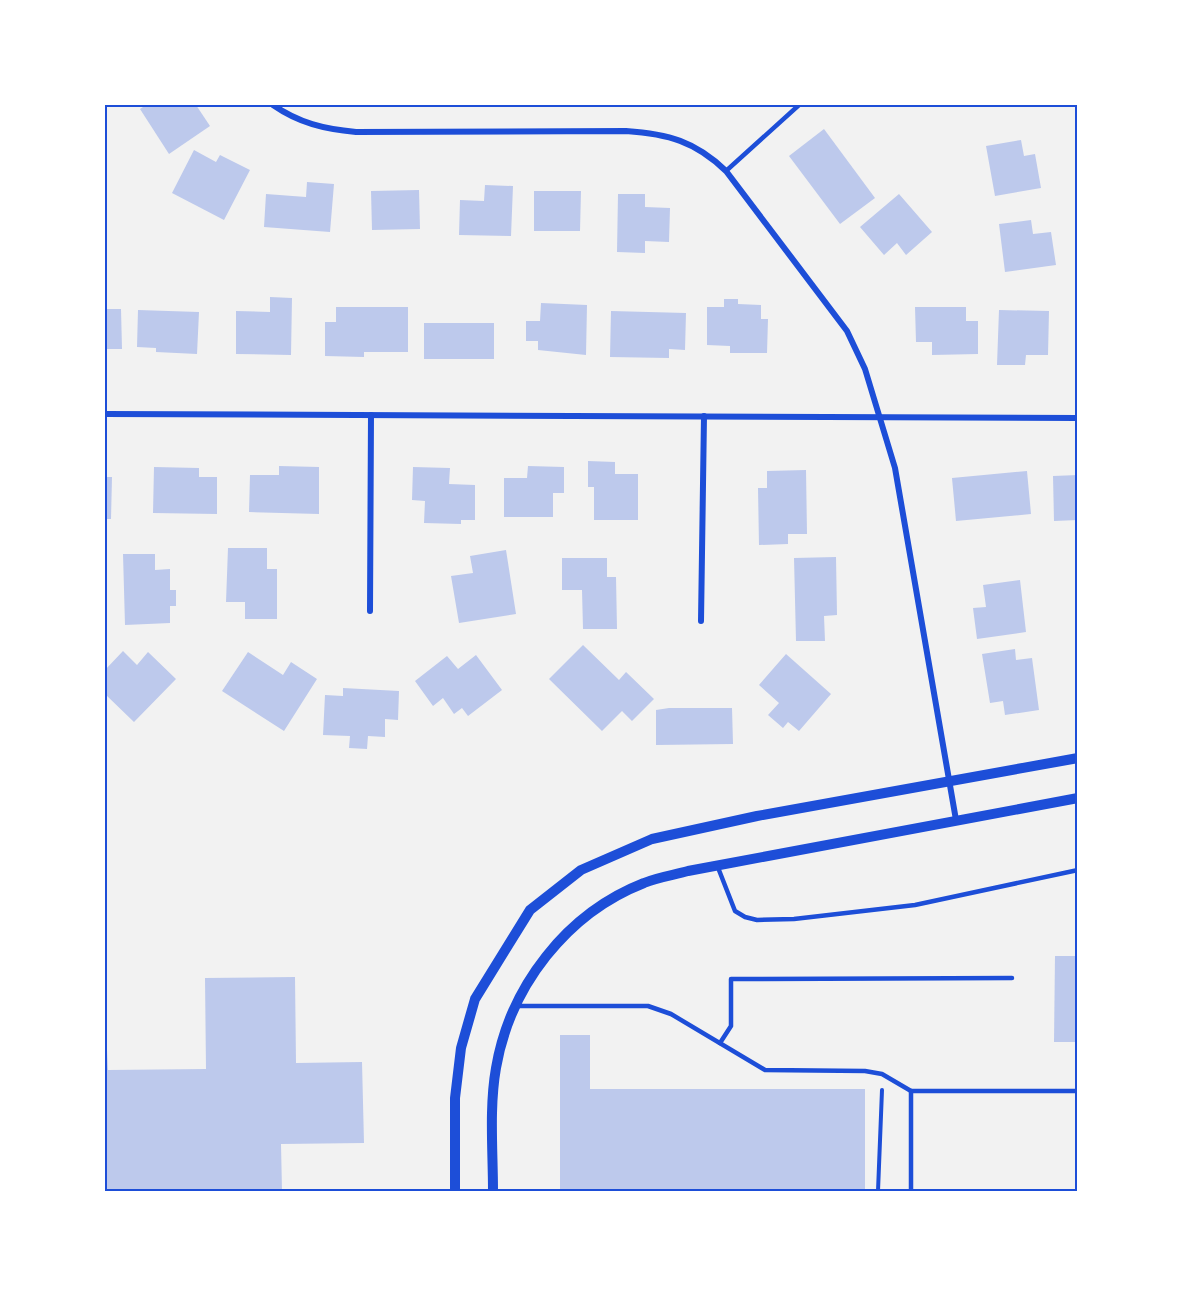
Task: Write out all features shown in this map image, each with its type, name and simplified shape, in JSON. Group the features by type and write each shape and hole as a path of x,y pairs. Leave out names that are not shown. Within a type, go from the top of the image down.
{"street":[{"path":"273,105 290,117 322,128 356,132 626,131 658,133 688,143 709,154 726,171 847,331 865,369 882,418 895,468 956,820"},
{"path":"105,414 1078,418"},
{"path":"370,611 371,415"},
{"path":"701,621 704,416"},
{"path":"455,1191 455,1098 461,1048 475,999 530,910 581,870 652,839 757,816 1078,758"},
{"path":"493,1191 496,1067 516,1006 533,971 562,937 600,907 643,883 717,864 1078,798"}],"lane":[{"path":"726,171 799,105"},
{"path":"717,864 735,911 757,920 915,905 1078,870"},
{"path":"720,1043 731,1026 731,979 1012,978"},
{"path":"516,1006 648,1006 671,1014 765,1070 865,1071 882,1074 911,1091 1078,1091"},
{"path":"910,1191 911,1091"}],"path":[{"path":"878,1191 882,1074"}],"building":[{"path":"146,105 196,105 210,126 169,154 140,109"},
{"path":"824,129 875,198 840,224 789,156"},
{"path":"1021,140 1024,156 1035,154 1041,188 995,196 986,146"},
{"path":"194,150 216,162 220,155 250,170 224,220 172,193"},
{"path":"307,182 334,184 330,232 264,227 266,194 306,197"},
{"path":"485,185 513,186 511,236 459,235 460,200 484,201"},
{"path":"419,190 420,229 372,230 371,191"},
{"path":"534,191 581,191 580,231 534,231"},
{"path":"618,194 645,194 645,207 670,208 669,242 645,241 645,253 617,252"},
{"path":"899,194 932,232 906,255 897,243 884,255 860,227"},
{"path":"1031,220 1033,234 1051,232 1056,265 1005,272 999,224"},
{"path":"270,297 292,298 291,355 236,354 236,311 270,312"},
{"path":"724,299 738,299 738,304 761,305 761,319 768,319 767,353 730,353 730,346 707,345 707,307 724,307"},
{"path":"541,303 587,305 586,355 538,350 538,341 526,341 526,321 540,321"},
{"path":"336,307 408,307 408,352 364,352 364,357 325,356 325,322 336,322"},
{"path":"915,307 966,307 966,321 978,321 978,354 932,355 932,342 916,342"},
{"path":"105,309 121,309 122,349 105,349"},
{"path":"138,310 199,312 197,354 156,352 156,348 137,347"},
{"path":"999,310 1049,311 1048,355 1026,355 1025,365 997,365"},
{"path":"611,311 686,313 685,350 669,349 669,358 610,357"},
{"path":"424,323 494,323 494,359 424,359"},
{"path":"588,461 615,462 615,474 638,474 638,520 594,520 594,487 588,487"},
{"path":"279,466 319,467 319,514 249,512 250,475 279,475"},
{"path":"528,466 564,467 564,493 553,493 553,517 504,517 504,478 527,478"},
{"path":"154,467 199,468 199,477 217,477 217,514 153,513"},
{"path":"413,467 450,468 449,484 475,485 475,520 461,520 461,524 424,523 425,501 412,500"},
{"path":"806,470 807,534 788,534 788,544 759,545 758,488 767,488 767,471"},
{"path":"1027,471 1031,514 956,521 952,478"},
{"path":"1078,475 1078,520 1054,521 1053,476"},
{"path":"105,477 112,477 111,519 105,519"},
{"path":"228,548 267,548 267,569 277,569 277,619 245,619 245,602 226,602"},
{"path":"506,550 516,614 459,623 451,576 473,573 470,556"},
{"path":"123,554 155,554 155,570 170,569 170,590 176,590 176,606 170,606 170,623 125,625"},
{"path":"836,557 837,615 824,616 825,641 796,641 794,558"},
{"path":"562,558 607,558 607,577 616,577 617,629 583,629 582,590 562,590"},
{"path":"1020,580 1026,632 977,639 973,608 986,607 983,585"},
{"path":"583,645 619,680 626,672 654,699 632,721 622,711 602,731 549,679"},
{"path":"1015,649 1016,660 1032,658 1039,710 1005,715 1003,701 990,703 982,654"},
{"path":"123,651 137,665 148,652 176,679 134,722 105,694 105,670"},
{"path":"248,652 283,675 291,662 317,679 284,731 222,691"},
{"path":"786,654 831,694 799,731 788,722 783,728 768,715 779,703 759,685"},
{"path":"476,655 502,690 468,716 462,708 454,714 443,698 433,706 415,681 447,656 458,669"},
{"path":"343,688 399,691 398,720 385,719 385,737 368,736 367,749 349,748 350,736 323,735 325,695 343,696"},
{"path":"732,708 733,744 656,745 656,710"},
{"path":"1055,956 1078,956 1078,1042 1054,1042"},
{"path":"295,977 296,1063 362,1062 364,1143 281,1144 282,1191 105,1191 105,1010 108,1070 206,1069 205,978"},
{"path":"560,1035 590,1035 590,1089 865,1089 865,1191 560,1191"}]}
